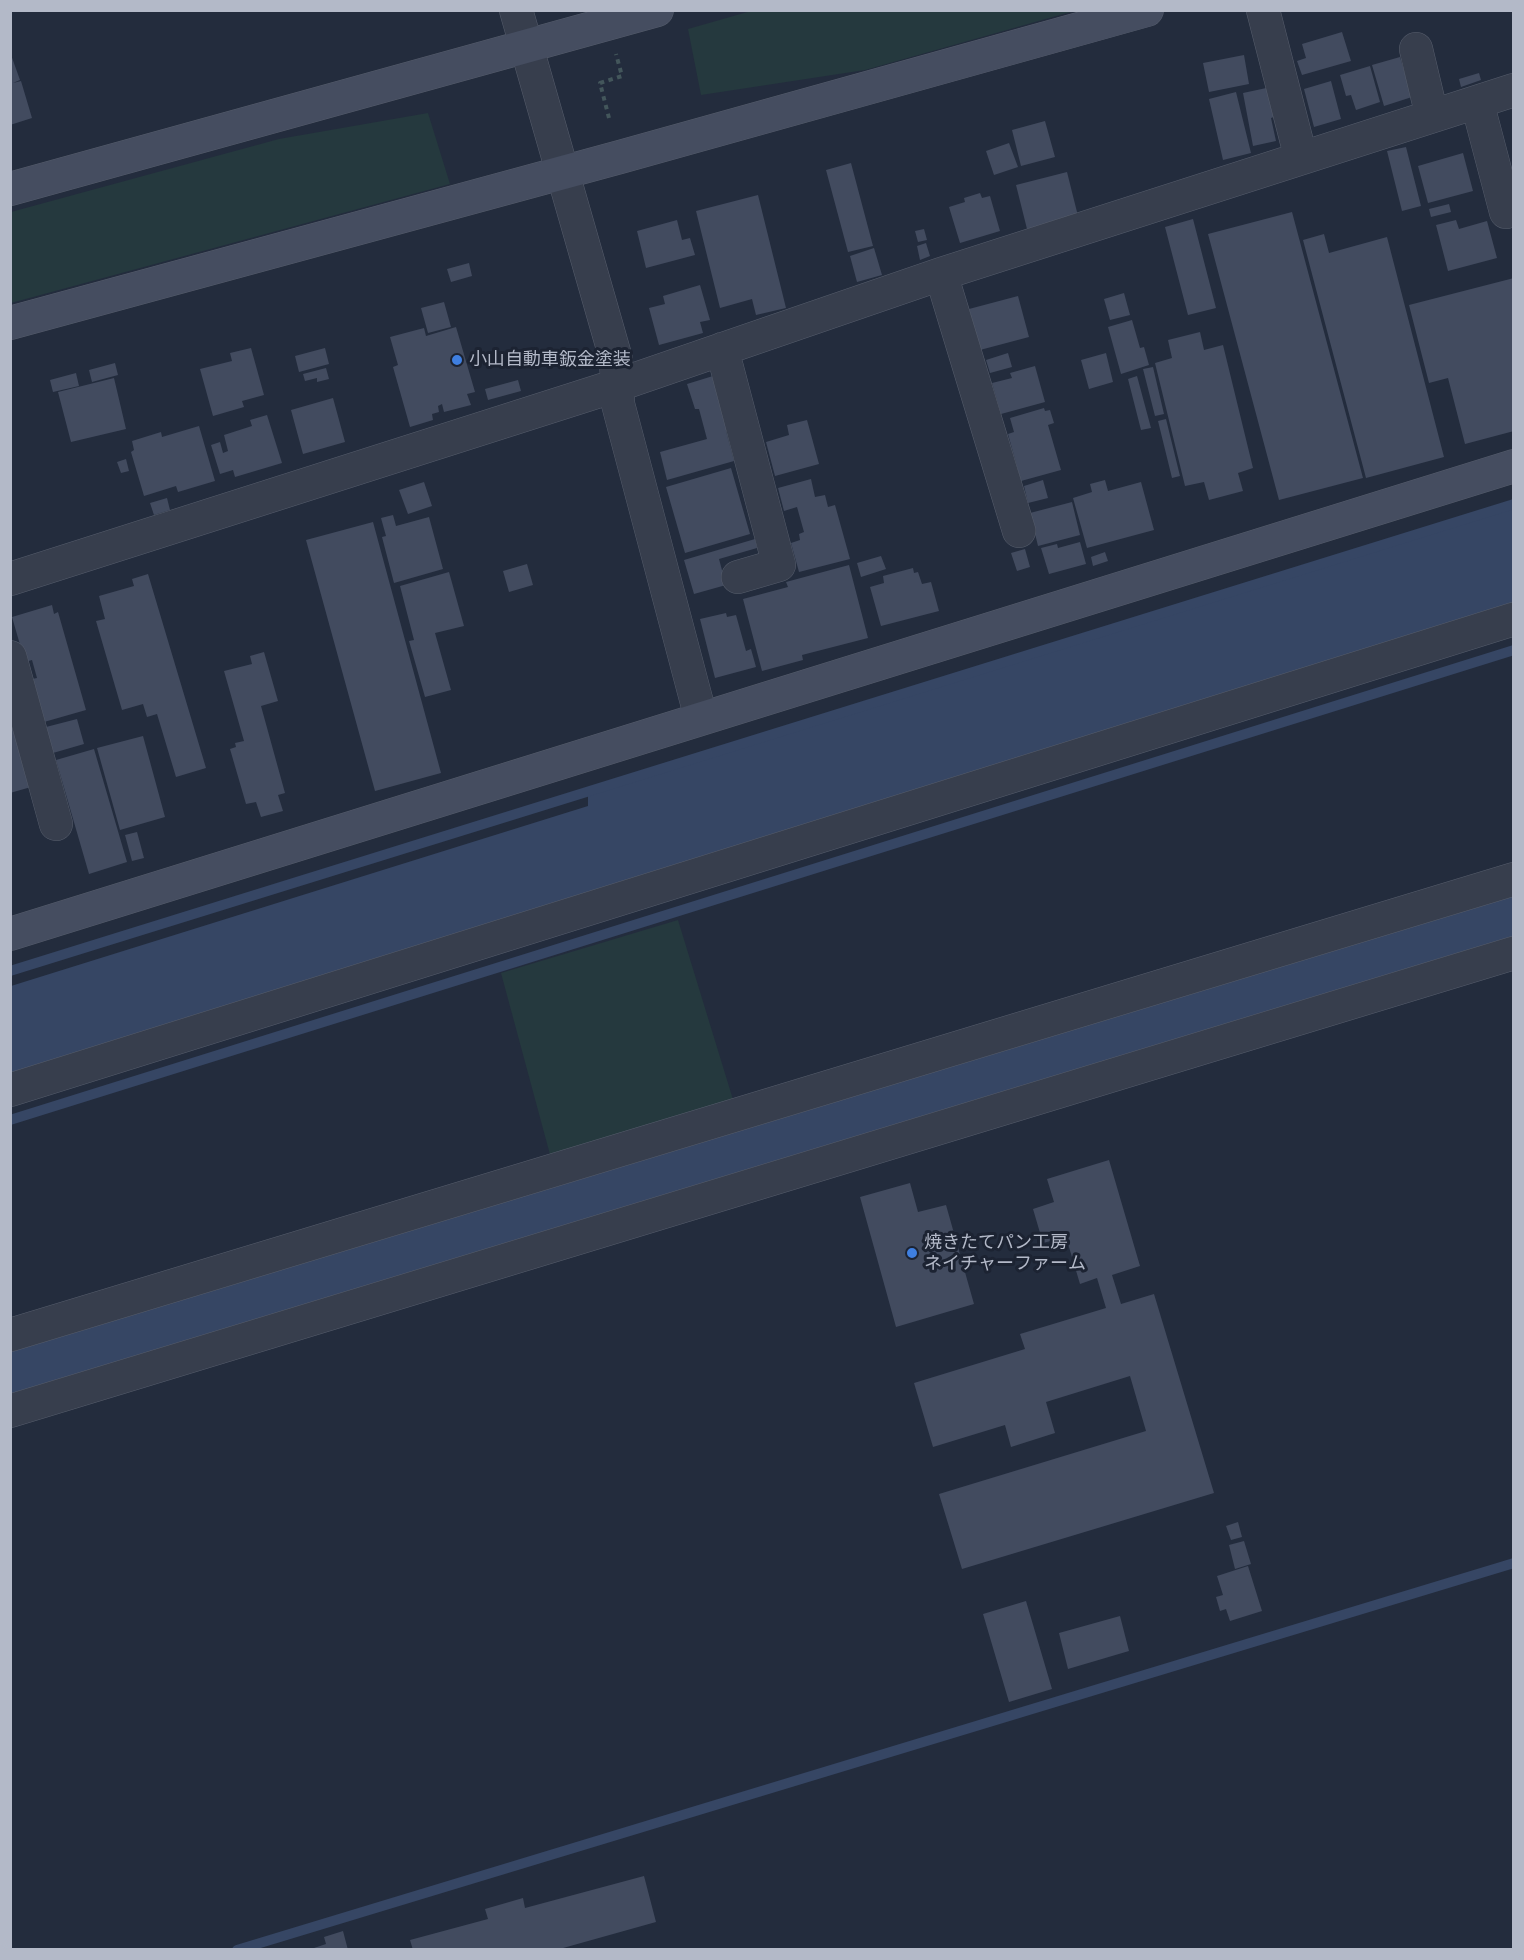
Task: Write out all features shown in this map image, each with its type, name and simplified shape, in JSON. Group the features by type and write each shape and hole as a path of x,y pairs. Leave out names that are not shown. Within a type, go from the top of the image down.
{"street":[{"path":"516,10 616,359 618,404 702,718"},
{"path":"10,189 657,10"},
{"path":"10,323 563,173 1147,10"},
{"path":"1263,10 1301,158"},
{"path":"1416,49 1432,116"},
{"path":"10,579 618,385 941,274 1514,90"},
{"path":"1477,102 1506,212"},
{"path":"941,274 1019,531"},
{"path":"722,349 779,565 738,577"},
{"path":"10,934 1514,466"},
{"path":"10,1090 1514,619"},
{"path":"10,657 56,824"},
{"path":"10,1335 1514,879"},
{"path":"10,1411 1514,953"}],"path":[{"path":"609,118 600,83 622,76 615,48"}],"green space":[{"path":"751,11 1074,11 865,70 701,95 688,29"},
{"path":"428,113 450,184 11,303 11,212 279,139"},
{"path":"678,920 735,1106 552,1162 501,973"}],"water":[{"path":"1513,508 1513,604 11,1074 11,986 588,806 588,794"}],"building":[{"path":"1342,32 1351,61 1302,75 1297,61 1306,58 1302,44"},
{"path":"10,52 20,80 13,83 21,81 32,118 10,125"},
{"path":"1244,55 1249,84 1209,92 1203,63"},
{"path":"1400,57 1412,97 1384,106 1372,65"},
{"path":"1370,66 1380,102 1356,110 1351,95 1346,96 1340,75"},
{"path":"1479,73 1481,80 1461,87 1459,79"},
{"path":"1331,81 1341,119 1314,127 1304,89"},
{"path":"1271,87 1277,116 1271,118 1276,141 1253,146 1243,93"},
{"path":"1236,92 1251,153 1223,160 1209,99"},
{"path":"1045,121 1055,157 1021,166 1012,130"},
{"path":"1009,143 1018,167 994,175 986,151"},
{"path":"1406,147 1421,206 1402,211 1387,151"},
{"path":"1463,153 1473,191 1428,203 1418,166"},
{"path":"851,163 873,246 848,252 826,170"},
{"path":"1067,172 1078,216 1027,229 1016,185"},
{"path":"980,193 982,198 990,196 1000,231 960,243 949,207 965,202 964,198"},
{"path":"758,195 786,308 756,315 752,299 720,308 696,211"},
{"path":"1449,204 1451,212 1431,217 1429,209"},
{"path":"1292,212 1363,478 1279,500 1208,234"},
{"path":"1193,219 1216,308 1188,315 1165,227"},
{"path":"677,220 682,240 690,238 695,255 646,268 637,231"},
{"path":"1456,220 1459,229 1487,221 1497,258 1448,271 1436,225"},
{"path":"924,229 927,240 918,242 915,231"},
{"path":"1324,234 1329,253 1387,237 1444,457 1366,478 1303,240"},
{"path":"926,243 930,256 920,260 917,246"},
{"path":"874,248 882,275 857,282 850,256"},
{"path":"469,263 472,276 451,282 447,269"},
{"path":"1514,278 1514,431 1465,444 1448,378 1429,383 1409,305"},
{"path":"700,285 710,320 700,322 703,333 659,345 649,308 665,304 663,296"},
{"path":"1124,293 1130,315 1110,320 1104,299"},
{"path":"1018,296 1029,337 980,350 969,309"},
{"path":"444,302 451,327 428,333 421,308"},
{"path":"1132,320 1140,348 1144,347 1149,365 1121,374 1108,327"},
{"path":"456,327 475,392 467,394 471,405 444,412 442,404 438,406 439,412 432,414 433,420 410,427 393,367 398,365 390,337 424,328 426,336"},
{"path":"1200,332 1204,350 1223,345 1253,468 1238,473 1243,491 1209,500 1204,482 1185,486 1155,363 1172,358 1168,340"},
{"path":"251,348 264,395 242,401 244,407 213,416 200,369 232,361 230,353"},
{"path":"325,348 329,364 299,372 295,356"},
{"path":"1008,353 1012,367 990,373 986,360"},
{"path":"1106,353 1113,382 1089,389 1081,360"},
{"path":"115,363 118,375 92,382 89,370"},
{"path":"1035,366 1045,402 1001,414 992,383 1012,378 1010,373"},
{"path":"1153,367 1164,414 1155,416 1143,369"},
{"path":"326,368 329,379 317,382 317,378 305,381 303,374"},
{"path":"76,373 79,386 53,392 50,380"},
{"path":"713,376 734,461 667,480 660,452 707,439 699,409 695,409 687,384"},
{"path":"1137,376 1151,428 1141,430 1128,379"},
{"path":"114,378 126,429 71,442 58,392"},
{"path":"518,380 521,391 488,400 485,389"},
{"path":"333,398 345,442 303,454 291,410"},
{"path":"1044,408 1045,411 1050,410 1054,423 1048,425 1061,470 1021,481 1008,434 1014,432 1010,418"},
{"path":"267,415 282,463 235,477 233,470 220,474 211,445 220,442 223,453 228,451 224,435 252,426 250,420"},
{"path":"1166,419 1180,476 1172,478 1158,421"},
{"path":"807,420 819,464 775,476 766,442 789,435 787,425"},
{"path":"199,426 215,481 178,492 176,486 144,496 131,452 134,450 132,441 161,432 162,437"},
{"path":"126,459 129,471 121,473 117,462"},
{"path":"731,468 750,534 685,553 666,487"},
{"path":"811,479 815,497 825,495 828,507 835,505 850,559 799,572 791,543 800,540 799,534 804,532 797,507 784,511 778,488"},
{"path":"1043,480 1048,498 1028,503 1024,486"},
{"path":"1105,480 1108,491 1141,482 1154,530 1087,548 1073,498 1092,492 1090,484"},
{"path":"424,482 432,506 408,514 399,490"},
{"path":"167,498 170,510 154,515 150,503"},
{"path":"1072,502 1080,535 1038,546 1030,513"},
{"path":"393,515 396,526 429,517 443,569 394,583 382,537 386,536 381,518"},
{"path":"373,522 441,773 375,791 306,540"},
{"path":"755,539 757,548 719,559 726,585 694,594 684,560"},
{"path":"1080,542 1086,564 1049,574 1041,548 1057,544 1058,548"},
{"path":"1025,549 1030,567 1017,571 1011,553"},
{"path":"1105,552 1108,561 1093,566 1091,557"},
{"path":"881,556 886,569 861,577 857,563"},
{"path":"527,564 533,585 509,592 503,571"},
{"path":"849,565 868,638 802,655 803,660 762,671 743,599 788,587 786,582"},
{"path":"913,568 914,573 918,572 922,584 931,582 939,611 881,626 870,587 884,583 883,576"},
{"path":"449,572 464,626 435,633 451,690 425,697 409,641 414,640 400,586"},
{"path":"148,574 206,768 176,777 157,714 147,717 143,704 122,710 96,621 105,619 99,596 134,586 132,579"},
{"path":"52,605 54,614 58,612 86,710 44,722 32,679 37,678 32,660 25,662 12,617"},
{"path":"726,613 727,617 736,615 746,651 751,649 756,667 715,678 700,619"},
{"path":"264,652 278,701 261,706 285,793 278,795 283,811 261,817 256,802 246,804 230,749 236,747 235,743 244,741 224,671 252,664 250,656"},
{"path":"10,719 31,787 10,793"},
{"path":"77,719 84,744 53,753 46,727"},
{"path":"143,736 165,817 120,830 97,748"},
{"path":"94,749 127,862 89,874 56,760"},
{"path":"137,832 144,858 132,861 125,835"},
{"path":"1109,1160 1140,1266 1112,1275 1121,1304 1154,1294 1214,1493 962,1569 939,1494 1146,1431 1130,1376 1046,1402 1055,1433 1011,1447 1005,1425 933,1447 914,1383 1025,1349 1020,1334 1106,1308 1097,1278 1080,1284 1066,1237 1043,1243 1033,1209 1054,1202 1047,1179"},
{"path":"910,1183 918,1212 946,1205 974,1304 896,1327 860,1197"},
{"path":"1238,1522 1242,1537 1231,1540 1226,1526"},
{"path":"1244,1541 1251,1564 1235,1569 1229,1545"},
{"path":"1248,1566 1262,1611 1230,1621 1226,1609 1220,1611 1216,1597 1223,1595 1217,1576"},
{"path":"1026,1601 1052,1689 1009,1702 983,1614"},
{"path":"1120,1616 1129,1651 1068,1669 1059,1633"},
{"path":"644,1876 656,1922 556,1950 413,1950 410,1940 488,1919 485,1909 523,1898 525,1908"},
{"path":"343,1931 348,1950 308,1950 326,1944 324,1937"}],"waterway":[{"path":"10,971 1514,504"},
{"path":"10,1120 1514,650"},
{"path":"10,1369 1514,909"},
{"path":"237,1950 1514,1563"}],"place":[{"name":"小山自動車鈑金塗装","path":"457,360"},
{"name":"焼きたてパン工房 ネイチャーファーム","path":"912,1253"}]}
